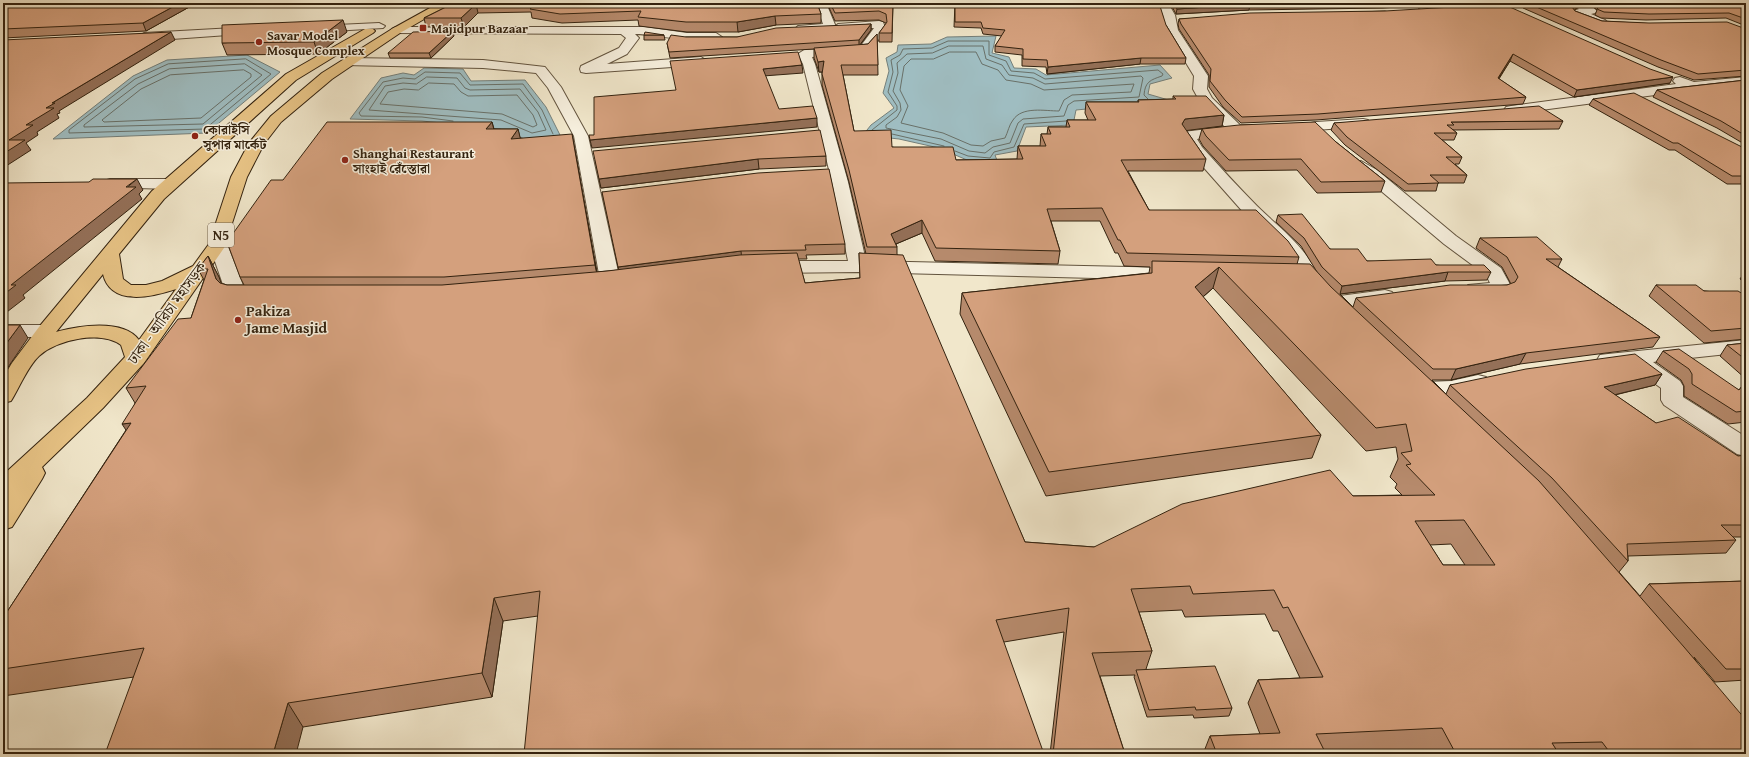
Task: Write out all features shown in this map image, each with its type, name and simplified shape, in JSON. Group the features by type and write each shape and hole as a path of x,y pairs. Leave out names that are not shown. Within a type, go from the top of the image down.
{"highway":[{"path":"3,396 17,368 158,195 291,77 379,26 423,3"},
{"name":"ঢাকা - আরিচা মহাসড়ক","path":"3,489 95,403 136,358 218,244 239,177 257,143 276,119 327,76 396,32 447,3"},
{"path":"110,254 113,279 119,286 129,290 145,291 163,288 178,282 206,261"},
{"path":"17,368 48,342 70,334 106,331 121,335 129,342 136,358"},
{"path":"3,520 56,438"}],"street":[{"path":"821,3 830,27"},
{"path":"1163,3 1177,19 1172,30 1201,76 1200,90 1206,100 1236,130"},
{"path":"1412,10 1536,3"},
{"path":"1575,3 1591,11 1577,14 1599,22 1615,23"},
{"path":"1502,5 1528,16"},
{"path":"789,55 864,50 880,30 880,24 792,28"},
{"path":"302,30 379,26"},
{"path":"624,30 633,38 623,51 586,69 712,60"},
{"path":"396,32 645,30 687,37 730,37"},
{"path":"134,37 263,31"},
{"path":"804,54 809,64 827,132 830,171 858,266"},
{"path":"348,62 483,64 540,70 554,87 592,154 600,195 611,285"},
{"path":"1666,76 1692,86"},
{"path":"1500,111 1692,86 1746,81"},
{"path":"1633,94 1654,104"},
{"path":"1330,140 1309,127 1378,122"},
{"path":"1272,128 1188,135 1195,149 1250,209 1294,251 1306,270 1309,278 1349,319"},
{"path":"812,134 827,132"},
{"path":"1349,157 1372,173 1450,240 1494,272 1502,288 1457,289"},
{"path":"91,184 170,184"},
{"path":"218,244 238,299 269,299"},
{"path":"750,268 858,266 1195,274"},
{"path":"1286,277 1309,278"},
{"path":"1332,303 1401,294"},
{"path":"3,331 46,331"},
{"path":"1587,363 1746,346"},
{"path":"1632,357 1672,386 1672,400 1746,448"},
{"path":"1399,368 1444,411"},
{"path":"1421,389 1451,388 1497,377"}],"water":[{"path":"996,36 992,53 1009,57 1014,68 1036,69 1046,75 1160,65 1172,78 1150,84 1148,94 1172,101 1076,110 1073,125 1026,127 1017,151 995,155 998,163 967,160 939,148 899,139 863,135 871,125 894,108 883,93 889,71 886,58 897,52 898,45 931,44 947,37"},
{"path":"247,55 280,72 207,133 53,139 133,76 167,60"},
{"path":"424,68 463,69 471,81 525,80 546,107 561,137 531,142 500,129 422,121 350,119 381,78 403,73 414,75"}],"building":[{"path":"3,3 180,3 143,23 3,29"},
{"path":"454,3 817,3 821,14 775,16 737,22 686,22 638,17 641,11 560,14 530,9 536,4 476,4 461,18 424,18"},
{"path":"830,3 893,3 892,33 879,33 887,22 886,14 879,11 835,13"},
{"path":"955,3 1159,3 1166,25 1186,58 1141,58 1048,67 1047,60 1023,59 1023,49 995,46 1005,30 983,28 981,22 955,22"},
{"path":"1174,3 1309,3 1250,4 1177,9"},
{"path":"1527,3 1578,3 1572,7 1575,11 1602,21 1649,23 1727,22 1746,29 1746,70 1698,74 1661,60"},
{"path":"1598,3 1746,3 1746,19 1729,13 1649,14 1604,12 1597,9 1601,5"},
{"path":"1503,4 1650,69 1673,77 1577,90 1513,54 1498,78 1526,97 1318,114 1242,117 1225,100 1210,81 1211,69 1179,19 1250,13 1385,11"},
{"path":"343,20 314,42 222,43 222,25"},
{"path":"871,24 859,40 669,52 667,43 671,35 686,37 737,37 776,28"},
{"path":"453,31 429,53 388,53 413,32"},
{"path":"171,32 52,103 55,103 46,108 54,108 26,125 33,125 9,140 25,140 3,154 3,40"},
{"path":"645,32 664,35 644,35"},
{"path":"877,34 878,65 841,65 854,131 891,130 892,147 953,147 956,160 1023,159 1018,146 1046,146 1041,134 1051,134 1048,127 1070,127 1067,120 1096,120 1086,102 1139,102 1138,100 1176,99 1173,96 1206,96 1224,115 1185,119 1182,124 1206,159 1121,160 1149,210 1256,210 1288,241 1299,257 1127,253 1120,240 1118,240 1102,208 1047,209 1060,251 936,248 922,220 891,234 897,247 867,247 849,170 822,74 824,61 818,62 814,48 868,44"},
{"path":"798,52 802,65 763,69 779,109 813,106 817,118 590,140 589,135 594,135 594,97 676,90 670,61"},
{"path":"1746,80 1746,136 1721,121 1657,90"},
{"path":"1634,93 1746,149 1746,176 1732,176 1678,143 1673,143 1593,99"},
{"path":"1539,106 1563,121 1451,122 1454,125 1447,125 1457,133 1434,133 1462,157 1446,157 1467,175 1430,175 1439,183 1408,184 1347,137 1334,123"},
{"path":"327,122 492,122 486,129 518,129 511,139 572,134 595,265 444,277 240,277 227,242 271,180 283,180"},
{"path":"1315,122 1336,142 1385,181 1321,182 1301,159 1229,160 1206,136 1202,129 1239,125"},
{"path":"820,130 826,156 758,159 599,179 593,151"},
{"path":"829,169 845,244 805,245 806,250 741,251 618,267 602,192 758,173"},
{"path":"93,179 137,179 126,187 136,187 11,285 16,285 3,295 3,183 89,182"},
{"path":"1302,214 1330,249 1358,249 1367,261 1431,259 1436,265 1484,265 1491,272 1448,272 1342,286 1322,267 1304,238 1278,215"},
{"path":"1537,237 1562,259 1546,259 1660,337 1526,353 1456,369 1433,369 1356,298 1450,285 1507,285 1515,282 1518,277 1507,257 1480,238"},
{"path":"797,253 805,283 860,278 859,253 903,255 1025,542 1094,547 1182,504 1330,470 1353,496 1435,495 1406,465 1411,464 1401,453 1412,451 1406,424 1376,428 1219,267 1195,287 1321,435 1049,472 962,293 1152,273 1152,261 1310,264 1331,287 1539,481 1746,720 1746,754 1611,754 1602,742 1552,743 1559,754 1456,754 1442,728 1316,734 1326,754 1217,754 1210,736 1280,733 1258,680 1323,677 1288,607 1283,608 1274,590 1193,594 1190,586 1131,589 1152,651 1092,653 1125,754 1053,754 1069,608 996,620 1044,754 524,754 540,591 494,598 482,673 288,703 273,754 105,754 144,648 3,669 3,618 131,423 122,424 146,386 126,388 178,319 191,318 208,269 198,269 208,256 216,279 220,283 227,285 442,285 607,271 740,255","holes":["1464,520 1495,565 1443,565 1415,521"]},
{"path":"1656,285 1696,285 1704,291 1738,291 1746,296 1746,328 1711,331"},
{"path":"3,325 20,325 3,348"},
{"path":"1746,343 1746,360 1727,345"},
{"path":"1679,349 1739,390 1746,381 1746,411 1736,412 1692,384 1692,374 1689,369 1663,351"},
{"path":"1635,354 1662,374 1604,387 1656,423 1678,417 1738,456 1746,455 1746,525 1721,525 1736,540 1627,544 1628,561 1552,478 1450,385 1526,369"},
{"path":"1746,581 1746,669 1726,669 1649,584"},
{"path":"1215,666 1232,708 1196,710 1195,707 1149,710 1136,670"}],"place":[{"name":"Majidpur Bazaar","path":"423,28"},
{"name":"Savar Model Mosque Complex","path":"259,42"},
{"name":"কোরাইসি সুপার মার্কেট","path":"195,136"},
{"name":"Shanghai Restaurant সাংহাই রেঁস্তোরা","path":"345,160"},
{"name":"Pakiza Jame Masjid","path":"238,320"}]}
